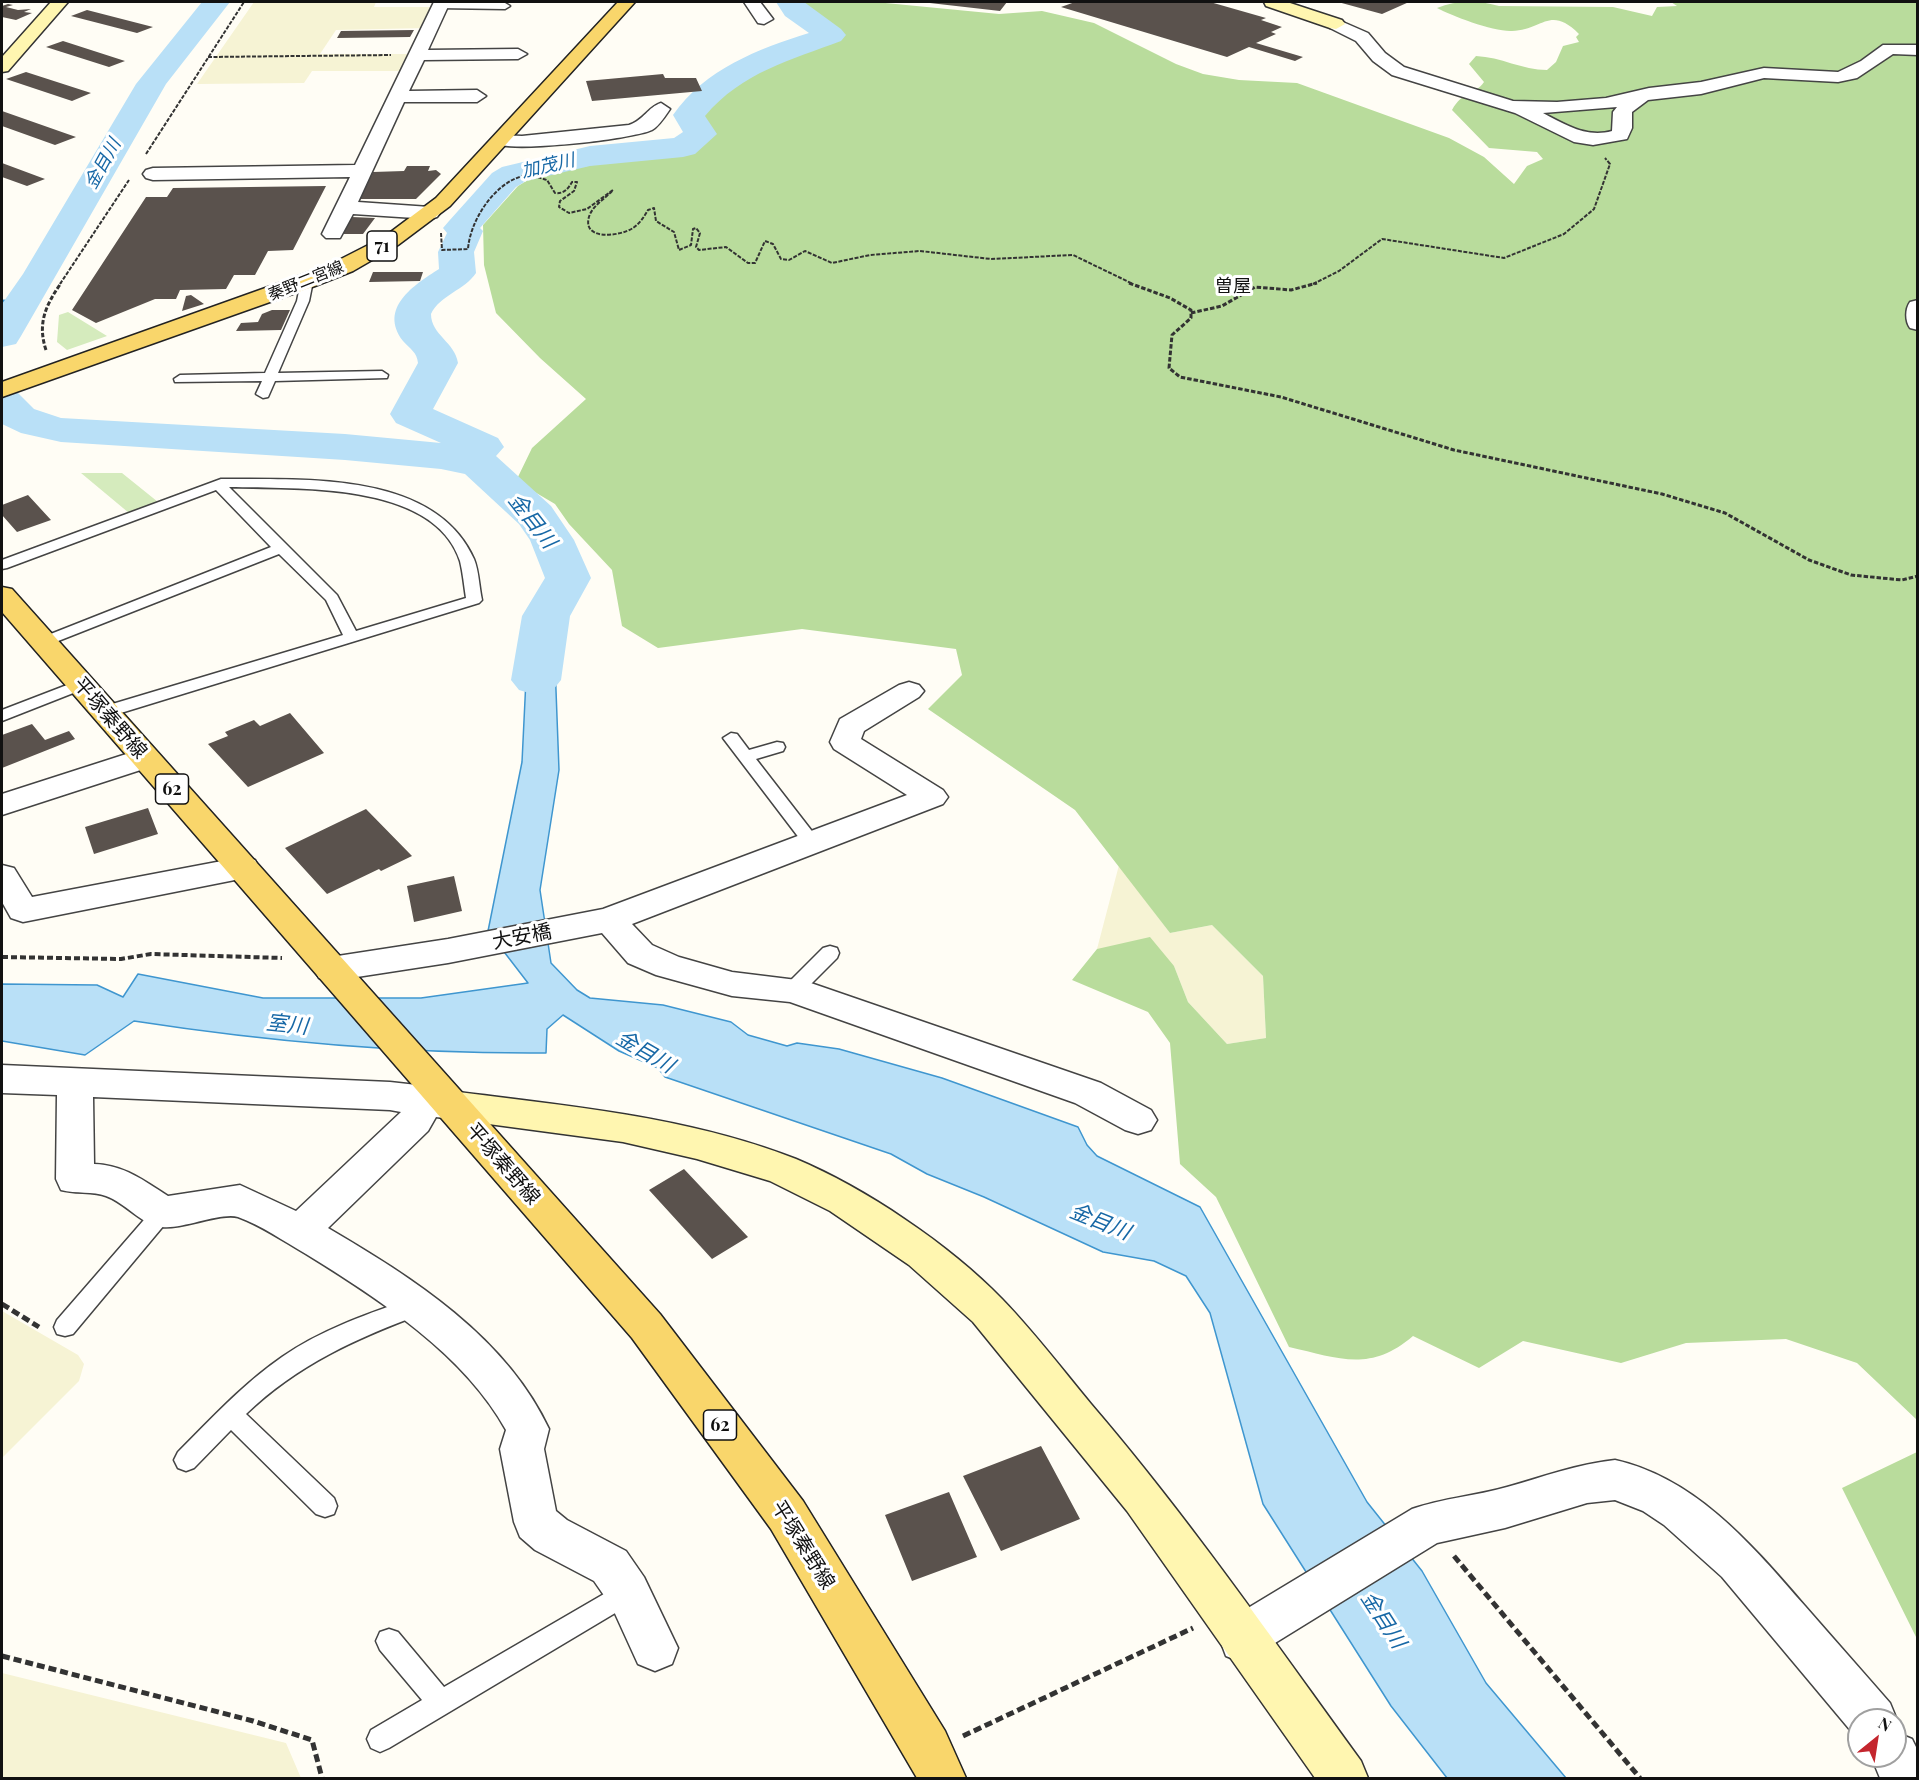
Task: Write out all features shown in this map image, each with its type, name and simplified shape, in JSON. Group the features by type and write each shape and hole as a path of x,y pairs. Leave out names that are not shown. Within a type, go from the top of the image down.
{"main road":[{"name":"秦野二宮線","path":"2,390 307,281 368,254 430,213 500,141 627,2"},
{"name":"平塚秦野線","path":"2,595 332,970 435,1095 646,1326 787,1515 928,1748 942,1779"}],"street":[{"path":"2,67 60,2"},
{"path":"1272,2 1336,24 1362,37 1379,57 1398,71 1511,107 1550,122 1578,139 1607,140 1620,135 1623,129 1621,113 1623,108 1641,96"},
{"path":"333,234 400,97 441,4"},
{"path":"758,10 779,8"},
{"path":"1511,107 1606,104 1641,96 1701,88 1764,73 1838,77 1851,74 1888,49 1917,50"},
{"path":"419,55 518,54"},
{"path":"400,97 477,96"},
{"path":"500,141 522,142 632,130 647,125 661,109"},
{"path":"153,174 362,171"},
{"path":"346,207 430,213"},
{"path":"1917,307 1917,323"},
{"name":"大安橋","path":"332,970 602,922 932,797 845,742 851,726 909,691"},
{"path":"2,805 145,758"},
{"path":"2,876 23,910 243,868"},
{"path":"602,922 640,954 668,966 732,984 793,990 1088,1093 1138,1120"},
{"path":"2,1079 390,1096 435,1095 623,1128 697,1144 782,1170 844,1200 923,1254 987,1310 1143,1497 1235,1630 1344,1779"},
{"path":"75,1081 75,1179 112,1180 163,1212 240,1200 300,1231 390,1285 475,1357 512,1401 528,1429 522,1449 536,1522 551,1535 610,1566 628,1592 655,1648"},
{"path":"300,1231 415,1121 435,1095"},
{"path":"1235,1630 1428,1524 1505,1508 1587,1483 1615,1480 1633,1484 1680,1510 1738,1562 1863,1708"}],"lane":[{"path":"441,4 505,6"},
{"path":"263,394 303,302 307,281"},
{"path":"180,378 200,382 382,375"},
{"path":"220,483 223,492 332,598 351,637"},
{"path":"2,565 220,483 322,484 370,492 422,509 445,525 467,560 474,600 105,712"},
{"path":"43,642 282,548"},
{"path":"2,716 80,685"},
{"path":"731,738 812,843"},
{"path":"745,757 777,747"},
{"path":"793,990 830,954"},
{"path":"65,1327 163,1212"},
{"path":"186,1460 230,1414 278,1373 351,1330 416,1306"},
{"path":"230,1414 325,1506"},
{"path":"380,1739 628,1592"},
{"path":"389,1641 441,1703"}],"path":[{"path":"208,57 419,55"},
{"path":"1191,313 1216,308 1259,287 1290,290 1308,285 1339,272 1382,239 1504,258 1535,248 1564,234 1594,209 1610,164 1605,158 1597,156"},
{"path":"443,235 442,250 468,249 476,222 501,189 511,182 531,177 547,180 555,193 559,194 564,193 572,182 577,182 574,191 560,201 559,207 569,213 587,209 613,190 598,204 588,223 592,230 608,237 618,236 640,224 651,207 654,208 653,219 658,225 674,232 679,250 691,245 693,229 696,228 700,232 696,247 699,250 731,248 738,251 748,263 752,264 758,260 765,241 772,244 781,259 789,260 802,251 832,263 870,255 920,250 964,258 991,259 1073,255 1087,260 1118,279 1191,309 1191,318 1172,335 1169,368 1180,377 1281,397 1454,450 1683,500 1725,513 1809,560 1851,575 1902,580 1917,576"},
{"path":"2,957 121,959 152,954 332,970"},
{"path":"2,1304 11,1310"},
{"path":"1428,1524 1640,1779"},
{"path":"960,1737 1235,1630"},
{"path":"2,1656 253,1721 312,1740 322,1779"}],"shaded area":[{"path":"254,2 376,2 374,7 435,7 427,28 336,30 320,54 412,54 403,71 312,71 304,83 197,84"},
{"path":"1119,865 1170,933 1212,925 1263,976 1266,1038 1227,1044 1188,1002 1174,966 1097,949"},
{"path":"2,1311 78,1355 84,1364 79,1381 2,1458"},
{"path":"2,1673 286,1743 301,1778 2,1778"}],"green space":[{"path":"792,2 875,2 999,14 1042,11 1094,23 1176,64 1203,74 1239,80 1297,83 1449,138 1484,157 1514,184 1527,166 1543,159 1537,152 1489,148 1452,110 1460,99 1484,82 1469,64 1476,56 1547,70 1556,62 1563,46 1579,42 1576,37 1579,34 1561,21 1553,20 1523,30 1504,31 1463,19 1437,8 1452,3 1467,2 1499,6 1613,7 1652,16 1657,7 1677,6 1671,2 1917,2 1917,1420 1857,1363 1786,1339 1686,1343 1621,1363 1523,1341 1479,1368 1413,1336 1397,1348 1368,1359 1338,1358 1289,1347 1216,1197 1180,1164 1170,1043 1148,1012 1072,980 1097,949 1150,937 1174,966 1188,1002 1227,1044 1266,1038 1263,976 1212,925 1170,933 1075,810 928,709 962,675 956,649 802,629 658,648 622,626 612,570 569,524 555,504 516,481 532,448 586,399 540,358 496,313 484,265 483,225 518,186 536,175 672,151 706,127 703,105 813,36 797,20 790,7"},
{"path":"68,312 107,336 67,350 57,342 59,315"},
{"path":"81,473 122,473 158,502 129,513"},
{"path":"1917,1452 1917,1639 1842,1488"}],"water":[{"name":"室川","path":"549,603 560,646 555,664 559,770 540,890 551,963 577,990 590,998 663,1005 731,1022 748,1035 787,1046 797,1043 839,1049 942,1078 1078,1127 1087,1145 1097,1156 1200,1207 1367,1502 1422,1571 1486,1683 1566,1778 1447,1778 1391,1706 1263,1504 1210,1313 1186,1276 1154,1261 1103,1252 984,1197 927,1174 891,1154 665,1077 658,1068 619,1051 563,1015 547,1029 546,1053 494,1053 339,1045 236,1035 134,1021 85,1055 2,1041 2,984 97,985 123,997 138,974 263,998 421,998 528,983 488,931 522,762 529,617"}],"building":[{"path":"921,2 1007,2 1000,11"},
{"path":"1075,2 1210,2 1266,18 1261,20 1282,27 1271,32 1276,34 1256,43 1303,57 1295,61 1249,47 1227,57 1061,7"},
{"path":"1338,2 1409,2 1382,14"},
{"path":"13,5 6,7 18,10 31,9 24,12 32,13 16,20 2,17 2,6"},
{"path":"87,10 153,27 137,33 71,16"},
{"path":"414,30 410,37 337,38 341,31"},
{"path":"63,41 125,61 109,67 46,47"},
{"path":"26,72 91,93 72,101 6,79"},
{"path":"663,74 665,78 696,78 702,91 592,101 586,81"},
{"path":"2,111 76,137 55,145 2,126"},
{"path":"2,163 45,179 27,186 2,177"},
{"path":"407,166 430,166 428,171 436,170 441,174 416,199 360,199 373,172 404,171"},
{"path":"326,186 293,250 268,251 255,275 234,275 226,289 180,290 176,299 155,299 96,323 72,310 146,197 167,197 173,188"},
{"path":"352,217 375,218 363,234 343,234"},
{"path":"373,272 423,272 420,281 369,282"},
{"path":"191,295 204,304 182,311 186,296"},
{"path":"272,310 290,310 281,330 236,331 241,323 258,322 262,314"},
{"path":"28,495 51,520 17,532 2,515 2,505"},
{"path":"290,713 324,753 248,787 208,744 228,736 225,732 254,720 260,726"},
{"path":"32,724 45,740 69,731 75,739 2,768 2,735"},
{"path":"148,808 158,834 94,854 85,827"},
{"path":"366,809 412,856 327,894 285,848"},
{"path":"454,876 462,911 414,922 407,886"},
{"path":"684,1169 748,1237 712,1259 649,1190"},
{"path":"1041,1446 1080,1519 1001,1551 963,1476"},
{"path":"949,1492 977,1557 912,1581 885,1515"}],"waterway":[{"name":"金目川","path":"2,336 41,274 136,107 166,63 216,2"},
{"name":"加茂川","path":"483,447 410,414 438,363 434,349 417,333 412,323 413,314 417,306 432,290 458,273 456,252 465,231 461,228 504,180 514,174 590,156 683,147 701,134 689,115 715,89 768,56 831,35 795,10 790,2"},
{"path":"2,303 20,304"},
{"name":"金目川","path":"2,400 19,418 61,430 345,447 398,454 441,456 479,464 535,515 552,540 568,578 546,616 536,680"}],"district":[{"name":"曽屋","path":"1233,286"}]}
